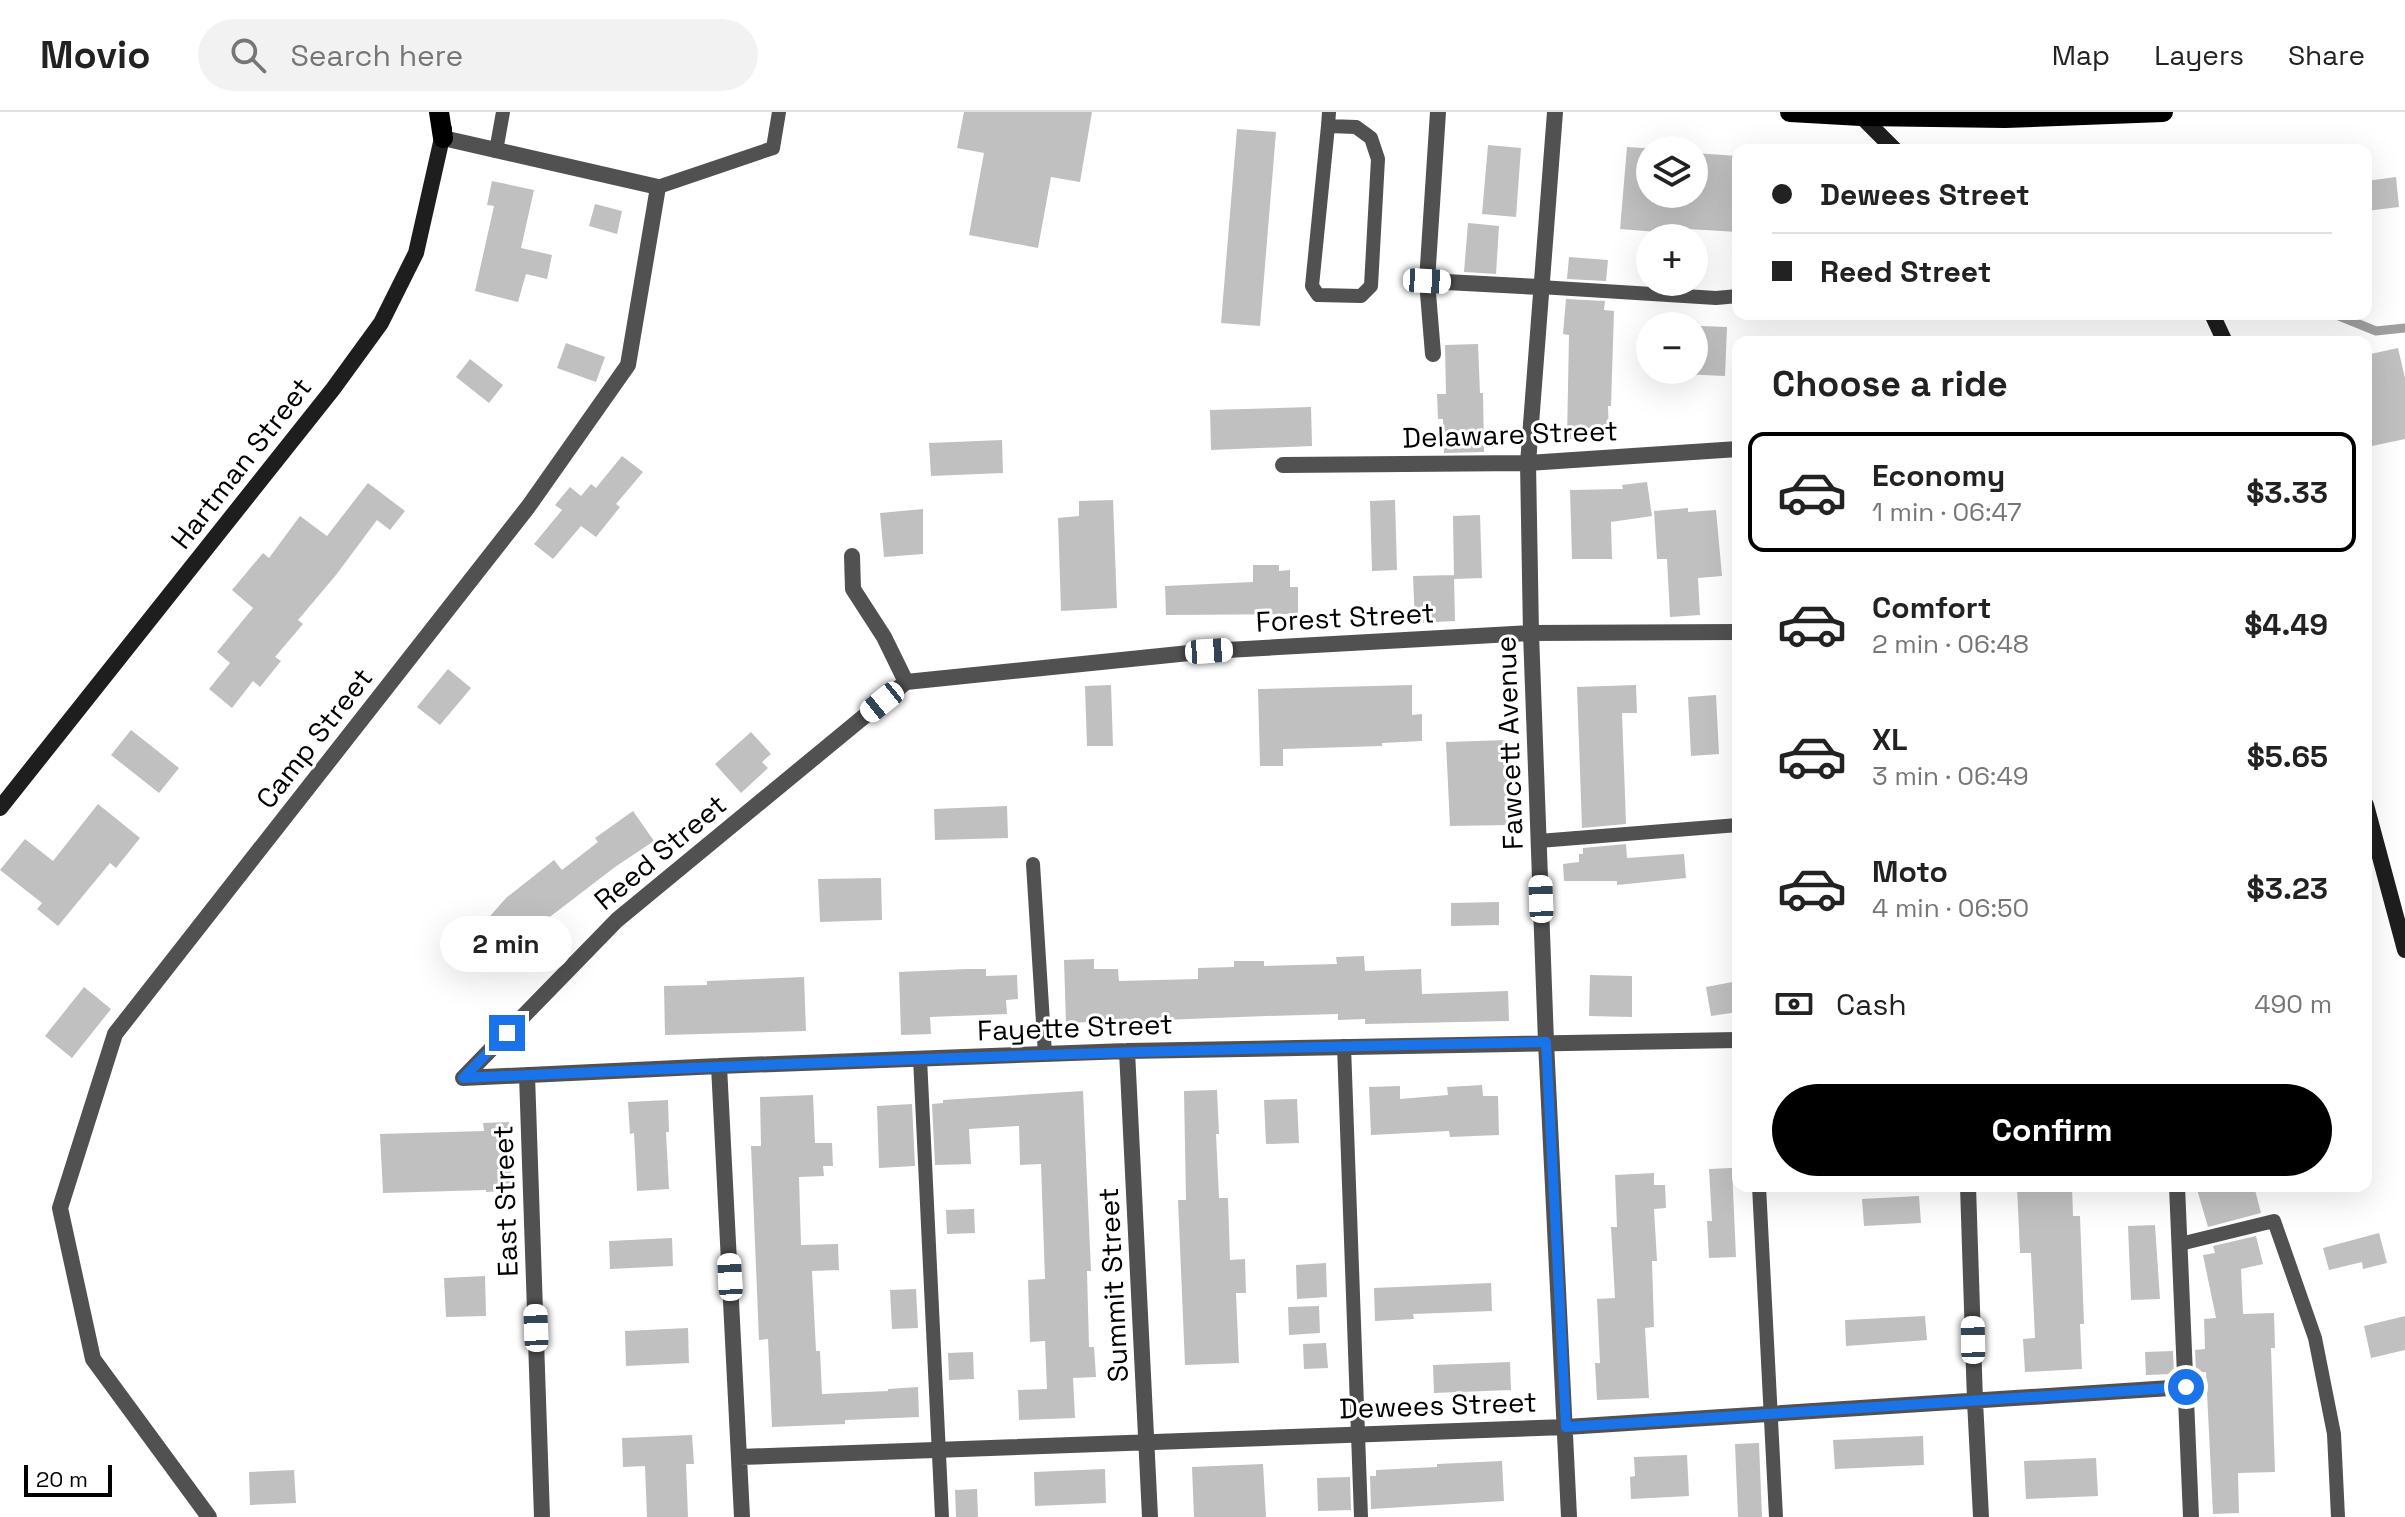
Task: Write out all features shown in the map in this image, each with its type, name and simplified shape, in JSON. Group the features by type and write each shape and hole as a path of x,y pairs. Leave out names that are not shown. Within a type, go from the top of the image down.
{"main road":[{"path":"439,112 443,138"},
{"name":"Hartman Street","path":"0,808 333,389 381,323 416,253 447,112"},
{"path":"1790,112 1861,116 2163,112"},
{"path":"1861,116 1889,144"},
{"path":"2372,827 2405,950"}],"street":[{"path":"1433,354 1427,281 1438,112"},
{"name":"Fawcett Avenue","path":"1555,112 1528,463 1546,1042 1569,1517"},
{"path":"443,138 658,187"},
{"name":"Camp Street","path":"209,1517 93,1359 60,1208 115,1034 528,507 628,365 658,187"},
{"path":"1427,281 1540,287"},
{"name":"Delaware Street","path":"1283,465 1528,463 1732,449"},
{"path":"852,556 853,589 884,637 906,682"},
{"name":"Forest Street","path":"906,682 1209,651 1531,633 1732,632"},
{"name":"Reed Street","path":"463,1078 617,920 906,682"},
{"name":"Fayette Street","path":"463,1078 1127,1051 1732,1040"},
{"name":"Summit Street","path":"1127,1051 1150,1517"},
{"path":"719,1066 742,1517"},
{"name":"East Street","path":"527,1075 542,1517"},
{"path":"1968,1192 1981,1517"},
{"path":"2177,1192 2191,1517"},
{"name":"Dewees Street","path":"740,1457 1566,1427 2186,1387"}],"lane":[{"path":"496,151 503,112"},
{"path":"658,187 773,148 779,112"},
{"path":"1328,119 1356,127 1371,138 1378,159 1371,286 1361,296 1318,295 1312,286 1328,119"},
{"path":"1540,287 1732,297"},
{"path":"1539,841 1732,825"},
{"path":"1033,864 1045,1054"},
{"path":"1344,1046 1361,1517"},
{"path":"920,1058 942,1517"},
{"path":"1759,1192 1776,1517"},
{"path":"2180,1244 2274,1221 2315,1338 2334,1434 2338,1517"}],"building":[{"path":"964,112 1092,112 1080,182 1051,177 1038,248 969,235 984,153 957,148"},
{"path":"1237,129 1276,132 1260,326 1221,323"},
{"path":"1488,145 1521,148 1516,217 1482,214"},
{"path":"1627,147 1636,148 1636,208 1708,208 1708,154 1732,156 1732,232 1708,230 1708,224 1636,224 1636,230 1620,229"},
{"path":"2396,177 2399,207 2372,210 2372,180"},
{"path":"492,181 534,190 521,248 552,255 547,279 526,274 518,302 475,291 494,206 487,205"},
{"path":"595,204 622,211 617,234 589,226"},
{"path":"1468,223 1499,226 1496,274 1464,272"},
{"path":"1569,257 1608,260 1606,281 1567,279"},
{"path":"1566,299 1605,301 1604,310 1614,311 1609,438 1567,439 1569,335 1563,334"},
{"path":"1708,326 1727,327 1725,376 1708,375"},
{"path":"566,343 605,357 596,382 557,368"},
{"path":"1478,344 1484,452 1444,453 1443,419 1438,419 1437,394 1446,394 1445,345"},
{"path":"2398,348 2405,378 2405,439 2372,446 2372,354"},
{"path":"470,359 503,385 489,403 456,377"},
{"path":"1311,407 1312,446 1211,450 1210,410"},
{"path":"1002,440 1003,473 931,476 929,443"},
{"path":"622,456 643,472 616,504 620,507 596,537 581,526 553,559 534,544 562,510 555,505 570,487 581,496 591,484 596,488"},
{"path":"1647,482 1652,516 1611,522 1612,559 1572,559 1570,490 1623,489 1622,485"},
{"path":"368,483 405,511 390,530 377,520 298,620 303,624 275,657 281,661 260,687 253,681 232,708 209,689 230,663 217,652 253,608 232,590 263,553 269,558 300,516 327,536"},
{"path":"1113,500 1117,608 1061,611 1058,518 1079,516 1079,501"},
{"path":"1395,500 1397,570 1372,571 1370,501"},
{"path":"1688,508 1688,512 1716,510 1722,576 1698,578 1700,615 1670,617 1667,559 1657,559 1654,511"},
{"path":"923,509 923,554 884,557 880,513"},
{"path":"1480,515 1482,578 1454,579 1453,516"},
{"path":"1253,565 1279,565 1279,571 1290,570 1290,587 1298,587 1298,614 1166,615 1165,586 1253,582"},
{"path":"1454,575 1455,621 1415,623 1413,576"},
{"path":"448,669 471,688 440,725 417,707"},
{"path":"1111,685 1113,746 1087,746 1085,686"},
{"path":"1412,685 1412,715 1422,714 1422,741 1382,743 1382,746 1283,749 1283,766 1260,766 1258,689"},
{"path":"1636,685 1637,713 1622,713 1626,824 1582,828 1577,687"},
{"path":"1716,695 1719,754 1691,756 1688,697"},
{"path":"131,730 179,768 159,793 111,755"},
{"path":"751,732 771,754 762,762 768,768 741,793 715,764"},
{"path":"1507,740 1509,825 1450,826 1446,742"},
{"path":"98,804 140,838 116,868 110,863 58,926 37,909 42,903 0,870 25,839 53,861"},
{"path":"1007,806 1008,838 935,840 934,809"},
{"path":"633,811 654,841 538,926 520,946 515,941 503,954 477,931 506,898 554,860 562,870 598,842 595,838"},
{"path":"1626,844 1627,858 1684,854 1686,878 1617,885 1617,881 1564,881 1563,864 1579,862 1583,848"},
{"path":"881,878 882,920 820,922 818,879"},
{"path":"1499,902 1499,925 1451,926 1451,903"},
{"path":"1364,956 1365,971 1421,969 1422,994 1508,991 1509,1021 1365,1024 1365,1019 1338,1020 1338,1014 1266,1016 1163,1020 1163,1031 1137,1031 1137,1020 1066,1023 1064,960 1094,959 1094,969 1118,969 1119,981 1198,979 1198,968 1234,967 1234,961 1264,961 1264,966 1337,964 1336,957"},
{"path":"986,969 986,976 1017,975 1018,999 1006,1000 1007,1014 930,1017 931,1034 901,1035 899,972"},
{"path":"1590,975 1632,976 1632,1017 1589,1016"},
{"path":"804,977 806,1031 665,1035 664,986"},
{"path":"1732,982 1732,1013 1711,1016 1706,987"},
{"path":"84,987 111,1009 72,1058 45,1036"},
{"path":"1482,1085 1483,1096 1498,1096 1499,1135 1450,1137 1449,1131 1371,1135 1369,1087 1400,1086 1400,1099 1448,1095 1447,1087"},
{"path":"1217,1090 1219,1198 1228,1198 1230,1260 1245,1259 1246,1293 1236,1293 1239,1363 1185,1365 1178,1200 1186,1200 1184,1091"},
{"path":"1083,1091 1091,1271 1087,1271 1089,1347 1094,1347 1096,1377 1073,1378 1075,1418 1019,1420 1018,1390 1047,1389 1045,1341 1030,1342 1028,1280 1045,1279 1041,1164 1020,1165 1019,1126 969,1129 971,1164 935,1165 932,1104 943,1103 943,1100"},
{"path":"813,1095 815,1143 832,1143 833,1166 823,1166 824,1176 799,1177 801,1245 838,1244 839,1270 812,1271 816,1351 820,1351 822,1394 918,1387 919,1417 772,1427 768,1339 759,1340 751,1146 761,1146 760,1097"},
{"path":"1297,1099 1299,1143 1266,1144 1264,1100"},
{"path":"668,1100 669,1189 637,1191 634,1133 630,1134 628,1102"},
{"path":"912,1104 915,1166 879,1168 877,1106"},
{"path":"509,1122 512,1191 383,1193 380,1134 484,1131 483,1123"},
{"path":"1732,1168 1736,1257 1709,1258 1707,1221 1712,1221 1709,1169"},
{"path":"1654,1173 1654,1185 1665,1185 1666,1208 1654,1209 1657,1261 1652,1261 1654,1327 1645,1328 1649,1398 1597,1400 1595,1363 1600,1363 1597,1299 1615,1298 1611,1227 1617,1227 1615,1175"},
{"path":"2017,1192 2072,1192 2073,1216 2080,1216 2084,1324 2080,1324 2082,1369 2025,1372 2023,1339 2035,1338 2031,1253 2020,1253"},
{"path":"2198,1192 2256,1192 2261,1213 2208,1227"},
{"path":"1919,1196 1921,1223 1864,1226 1862,1199"},
{"path":"974,1209 975,1233 947,1234 946,1210"},
{"path":"2155,1225 2160,1299 2131,1300 2128,1226"},
{"path":"2379,1233 2387,1263 2363,1269 2362,1262 2329,1270 2323,1248"},
{"path":"2256,1236 2263,1264 2241,1269 2243,1314 2274,1313 2275,1348 2271,1348 2275,1472 2238,1473 2239,1513 2213,1514 2206,1372 2196,1372 2195,1350 2205,1349 2204,1319 2216,1318 2203,1255 2215,1253 2213,1246"},
{"path":"672,1238 673,1266 610,1269 609,1241"},
{"path":"1326,1263 1327,1297 1297,1299 1296,1265"},
{"path":"485,1276 486,1316 446,1317 444,1278"},
{"path":"1491,1283 1492,1311 1413,1314 1414,1319 1375,1321 1374,1288"},
{"path":"916,1289 918,1328 892,1329 890,1290"},
{"path":"1319,1306 1320,1333 1289,1335 1288,1307"},
{"path":"1925,1316 1927,1340 1846,1346 1845,1320"},
{"path":"2405,1316 2405,1350 2371,1358 2364,1326"},
{"path":"688,1328 689,1363 626,1366 625,1331"},
{"path":"1326,1343 1328,1368 1304,1369 1303,1344"},
{"path":"2173,1351 2174,1374 2146,1375 2145,1352"},
{"path":"973,1352 974,1379 949,1380 948,1353"},
{"path":"1510,1362 1511,1390 1434,1393 1433,1365"},
{"path":"692,1435 694,1464 686,1464 688,1517 647,1517 645,1466 623,1467 622,1438"},
{"path":"1923,1436 1924,1465 1835,1469 1833,1440"},
{"path":"1759,1443 1762,1517 1738,1517 1735,1444"},
{"path":"1687,1455 1689,1496 1631,1499 1630,1477 1635,1476 1634,1457"},
{"path":"2096,1458 2098,1496 2026,1499 2024,1461"},
{"path":"1502,1461 1504,1501 1371,1509 1370,1476 1376,1476 1376,1470"},
{"path":"1263,1464 1266,1517 1194,1517 1192,1467"},
{"path":"1105,1469 1106,1503 1035,1506 1034,1472"},
{"path":"294,1470 296,1503 250,1505 249,1472"},
{"path":"1350,1477 1351,1510 1318,1511 1317,1478"},
{"path":"977,1489 978,1517 956,1517 955,1490"}],"waterway":[{"path":"2349,320 2376,331 2405,328"}],"route":[{"path":"507,1033 463,1078 1127,1051 1546,1042 1566,1427 2186,1387"}]}
